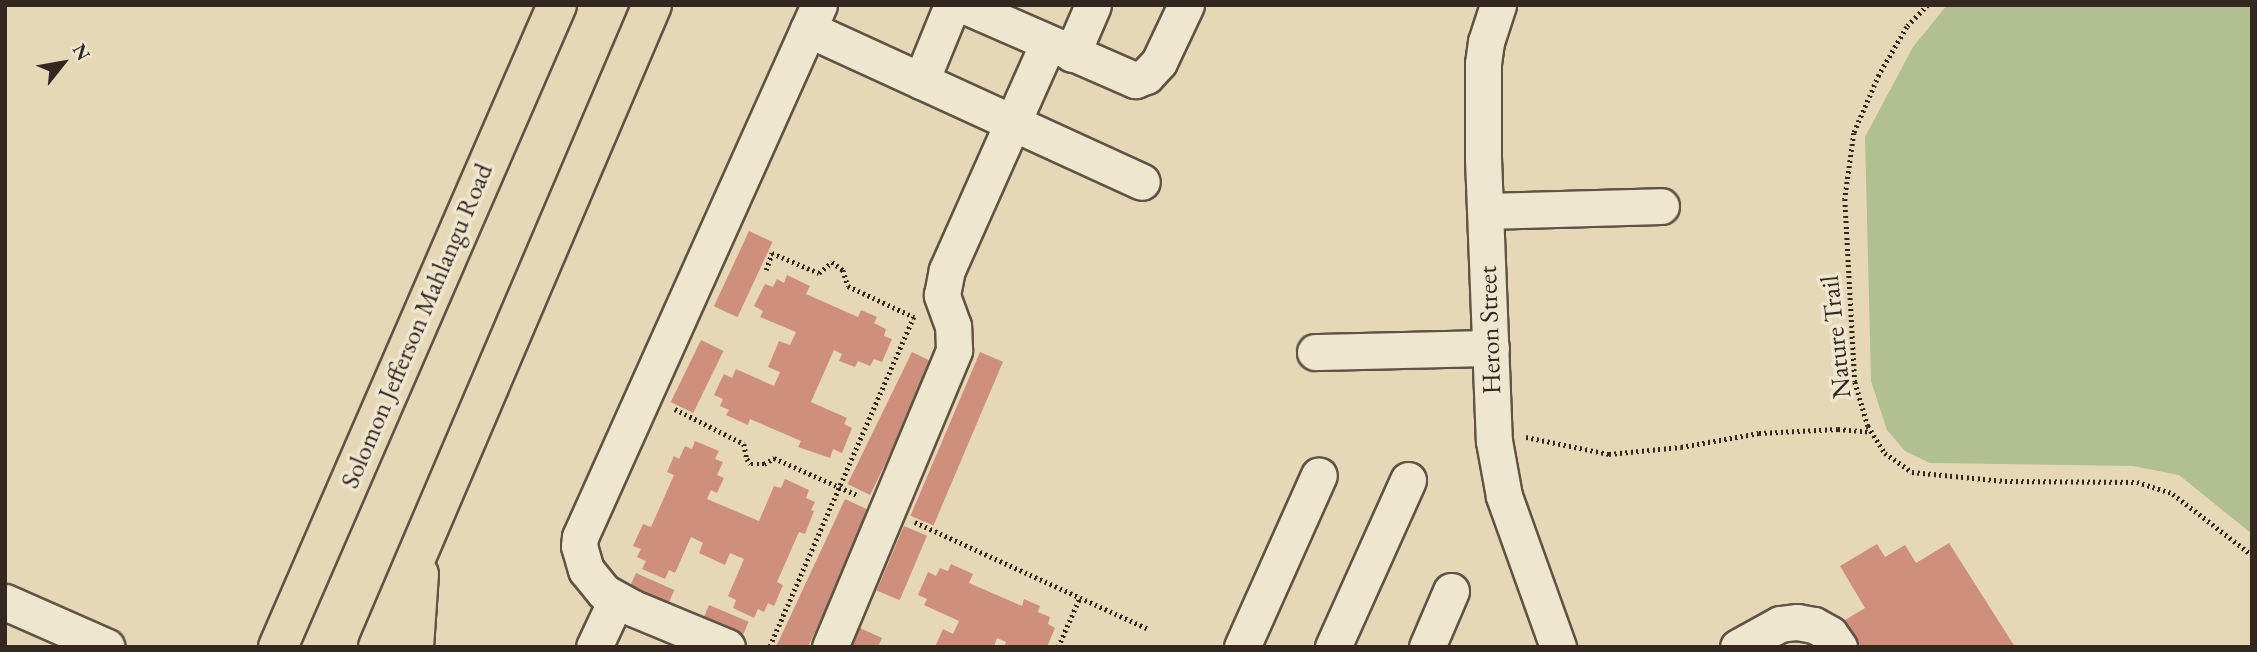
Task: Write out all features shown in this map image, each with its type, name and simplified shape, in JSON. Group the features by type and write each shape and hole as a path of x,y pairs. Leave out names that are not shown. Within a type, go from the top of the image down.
{"main road":[{"name":"Solomon Jefferson Mahlangu Road","path":"278,647 556,5"},
{"path":"377,647 652,5"},
{"path":"414,647 422,541"}],"street":[{"path":"921,81 952,5"},
{"path":"963,5 1135,80 1146,76 1159,62 1186,5"},
{"path":"830,647 954,350 953,326 942,295 944,279 1012,123 1060,49 1093,5"},
{"name":"Heron Street","path":"1498,5 1486,43 1483,64 1494,441 1501,483 1558,647"},
{"path":"727,647 687,639 604,592 586,570 579,547 580,537 813,17 921,81 1142,182"},
{"path":"1486,211 1661,205"},
{"path":"1315,352 1491,348"},
{"path":"1242,647 1319,475"},
{"path":"1333,647 1408,480"},
{"path":"1427,647 1451,591"},
{"path":"594,647 616,600"},
{"path":"5,602 107,647"},
{"path":"1738,647 1780,624 1797,622 1822,630 1839,647"}],"path":[{"name":"Nature Trail","path":"1928,5 1908,27 1879,75 1854,133 1845,199 1855,382 1872,432 1885,453 1912,472 2005,481 2137,482 2173,494 2252,555"},
{"path":"765,270 772,253 819,273 832,262 843,270 848,286 914,317 770,647"},
{"path":"1518,436 1609,454 1681,447 1759,433 1838,429 1872,432"},
{"path":"1058,647 1080,597"}],"green space":[{"path":"1947,5 2252,5 2252,534 2179,475 2133,466 1930,463 1905,451 1887,430 1871,381 1865,137 1913,47"}],"building":[{"path":"749,231 773,242 737,317 714,306"},
{"path":"787,275 810,286 806,294 858,317 861,310 877,317 874,323 886,329 884,336 892,339 882,362 874,359 870,366 858,361 855,367 839,361 842,354 834,350 811,402 847,418 844,424 852,428 842,453 833,449 830,458 798,447 801,441 750,419 748,425 726,415 729,410 720,406 723,399 714,395 724,374 732,378 736,369 774,386 780,372 768,367 779,341 790,345 796,332 760,317 763,311 754,306 765,284 773,287 777,279 784,283"},
{"path":"701,340 723,351 693,413 671,402"},
{"path":"912,352 934,363 870,495 848,484"},
{"path":"980,352 1003,362 933,526 910,516"},
{"path":"695,441 719,451 715,459 723,462 717,475 724,478 717,493 711,490 707,499 759,521 774,486 781,488 785,479 809,490 806,498 815,502 805,534 799,532 777,582 783,585 774,606 768,603 764,612 758,609 754,618 733,608 736,600 728,596 744,559 730,553 725,565 699,553 703,543 691,537 675,573 669,570 665,579 642,569 646,561 637,557 641,549 633,546 643,524 651,527 674,475 667,472 674,456 679,459 685,446 692,449"},
{"path":"845,499 871,511 808,647 777,646"},
{"path":"904,526 927,536 900,600 877,590"},
{"path":"1949,543 2015,647 1861,647 1845,620 1865,608 1840,566 1877,544 1885,557 1905,545 1916,563"},
{"path":"951,564 973,574 969,583 1022,606 1024,599 1040,606 1038,612 1050,617 1048,624 1055,628 1047,647 1004,647 1006,642 997,638 994,647 935,647 943,629 953,634 959,621 924,605 927,599 918,595 928,572 936,576 940,568 948,571"},
{"path":"636,573 674,590 664,613 626,596"},
{"path":"709,605 749,622 738,646 699,629"},
{"path":"860,628 882,638 878,647 852,647"}]}
